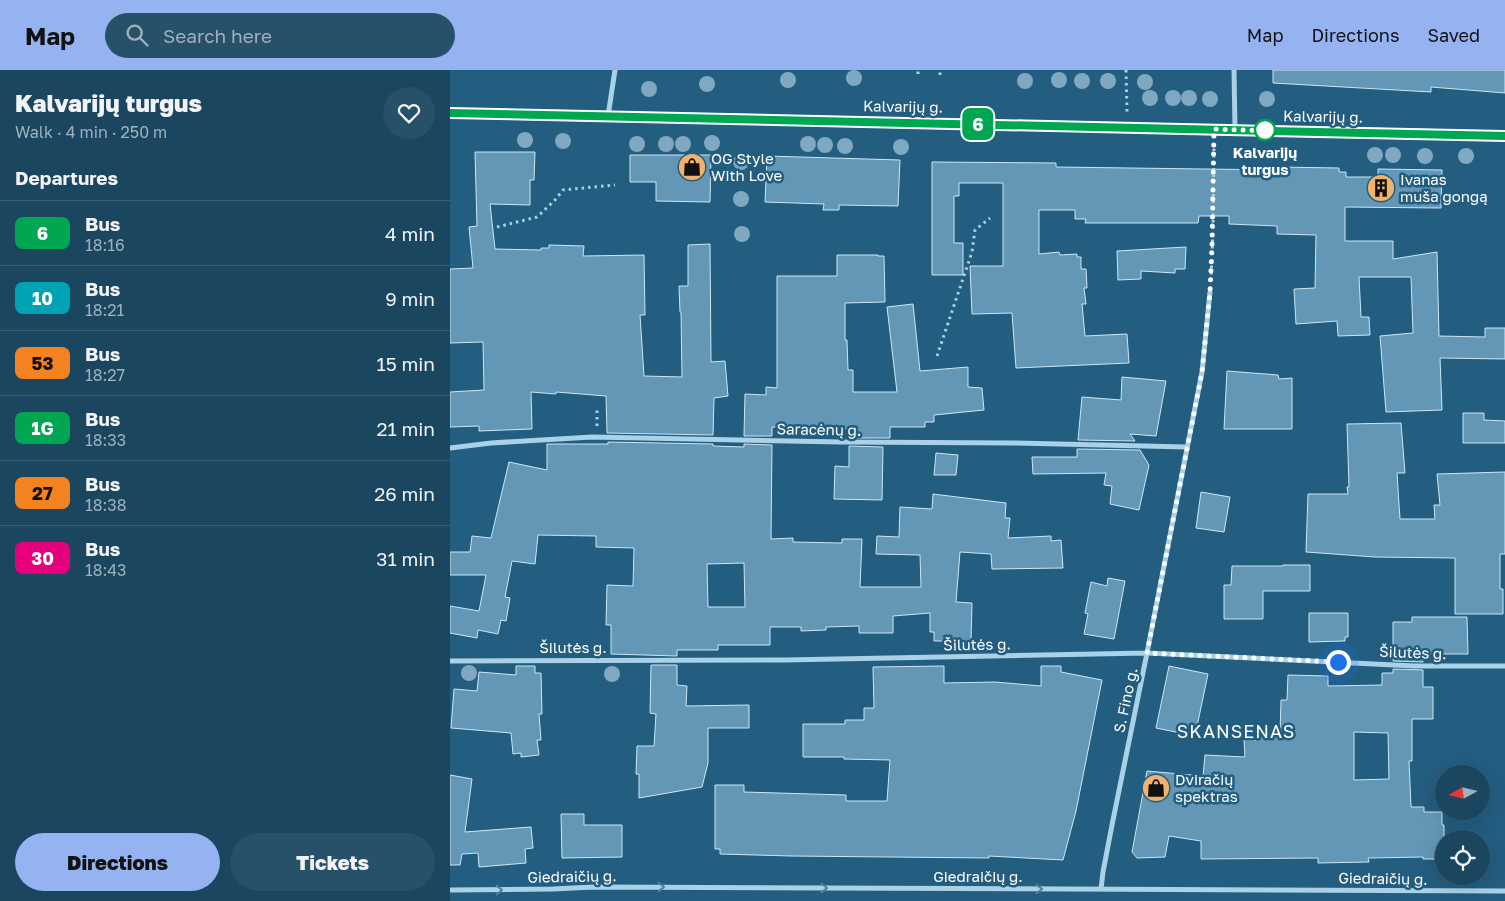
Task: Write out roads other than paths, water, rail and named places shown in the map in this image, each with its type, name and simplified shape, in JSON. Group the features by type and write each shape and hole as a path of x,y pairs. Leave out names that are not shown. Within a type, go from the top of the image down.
{"main road":[{"name":"Kalvarijų g.","path":"450,114 1505,136"}],"street":[{"path":"608,116 615,70"},
{"path":"1234,70 1235,130"},
{"name":"S. Fino g.","path":"1102,889 1110,834 1202,372 1210,292"},
{"name":"Saracėnų g.","path":"450,448 491,443 597,437 1187,447"},
{"name":"Šilutės g.","path":"450,661 785,660 1147,653 1415,666 1505,666"},
{"name":"Giedraičių g.","path":"450,890 594,887 1505,891"}],"place":[{"name":"Kalvarijų turgus","path":"1265,130"},
{"name":"OG Style With Love","path":"692,167"},
{"name":"Ivanas muša gongą","path":"1381,188"},
{"name":"Dviračių spektras","path":"1156,788"}],"district":[{"name":"SKANSENAS","path":"1236,731"}]}
